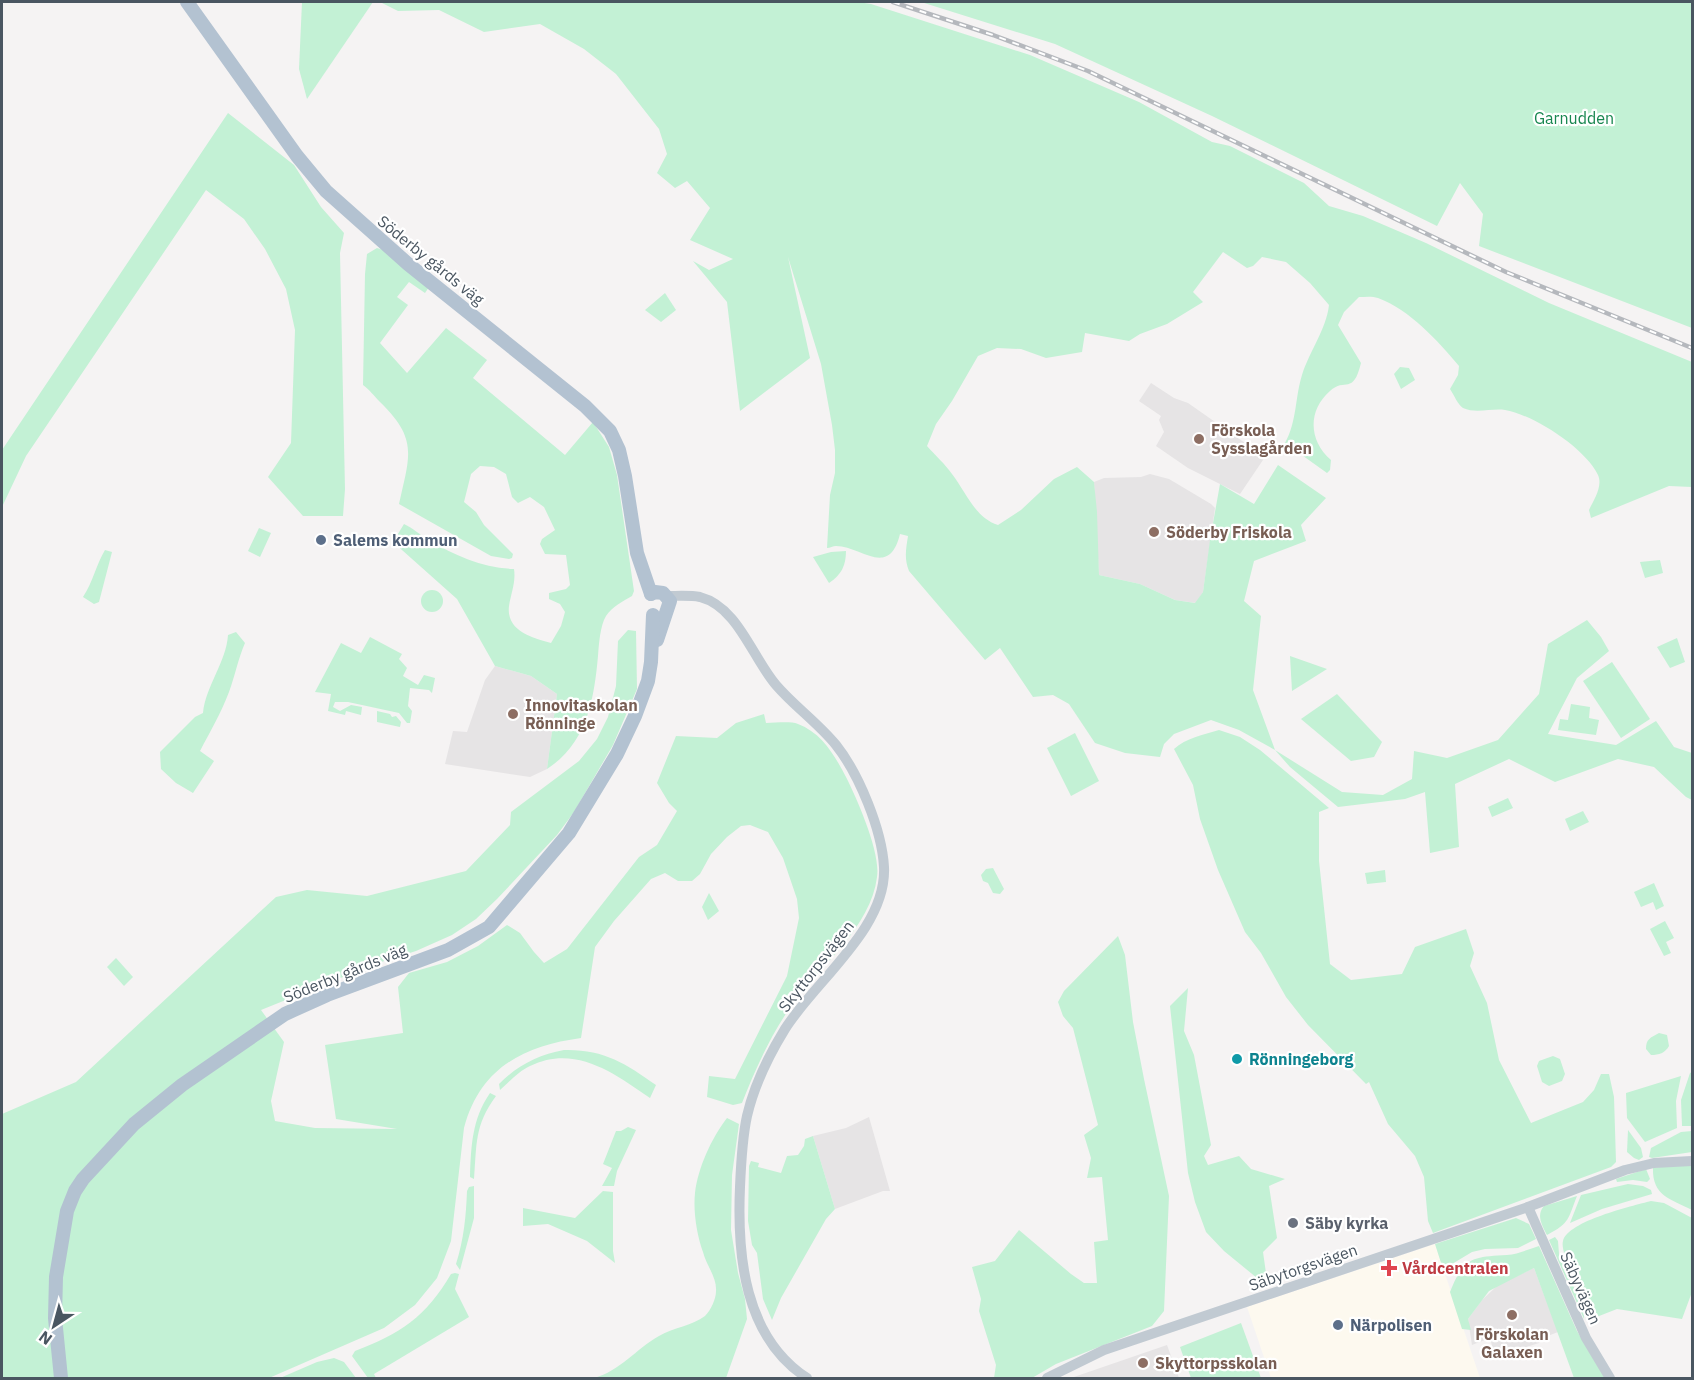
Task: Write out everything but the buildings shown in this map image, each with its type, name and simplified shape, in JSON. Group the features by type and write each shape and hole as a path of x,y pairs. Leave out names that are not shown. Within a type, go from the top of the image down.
{"main road":[{"name":"Söderby gårds väg","path":"61,1378 55,1318 56,1277 70,1202 91,1168 134,1124 182,1085 285,1014 327,995 448,950 489,927 553,854 582,814 628,732 648,681 664,600 635,540 623,460 610,431 585,406 408,264 327,191 297,156 187,2"},
{"name":"Söderby gårds väg","path":"651,662 653,615 647,603 664,600"},
{"path":"653,615 663,614 664,600"}],"street":[{"name":"Skyttorpsvägen","path":"664,600 683,603 713,602 729,615 769,677 792,704 835,744 848,764 879,835 884,876 881,894 872,918 785,1030 763,1072 747,1116 740,1170 738,1226 742,1262 751,1300 761,1325 772,1343 789,1363 807,1378"},
{"name":"Säbytorgsvägen","path":"1047,1378 1104,1350 1528,1207 1640,1165 1692,1161"},
{"name":"Säbyvägen","path":"1528,1207 1586,1338 1610,1378"}],"shaded area":[{"name":"Förskola Sysslagården","path":"1151,383 1174,398 1188,403 1265,457 1240,494 1188,468 1156,446 1164,432 1159,420 1161,416 1139,401"},
{"name":"Söderby Friskola","path":"1150,474 1169,479 1215,508 1203,592 1196,603 1175,600 1140,584 1099,575 1094,482 1104,478 1141,477"},
{"name":"Innovitaskolan Rönninge","path":"495,666 531,676 557,694 547,769 530,777 445,764 453,731 467,732 485,680"},
{"path":"869,1117 890,1191 883,1191 835,1209 813,1136 846,1128"},
{"path":"1435,1244 1480,1378 1271,1378 1247,1307"},
{"name":"Förskolan Galaxen","path":"1534,1268 1558,1332 1540,1339 1539,1343 1495,1357 1490,1338 1472,1345 1468,1319 1482,1300 1498,1285"},
{"name":"Skyttorpsskolan","path":"1167,1345 1179,1378 1071,1378"}],"green space":[{"path":"302,2 373,2 307,99 299,69"},
{"path":"380,2 858,2 871,4 1030,55 1139,102 1212,142 1230,146 1304,183 1329,206 1363,216 1426,243 1549,303 1692,362 1692,487 1669,486 1591,518 1589,510 1597,493 1599,479 1582,454 1558,434 1530,418 1505,410 1473,411 1463,408 1450,389 1458,375 1459,366 1412,318 1390,303 1371,297 1359,297 1344,312 1338,325 1361,363 1358,373 1352,383 1340,385 1330,391 1317,408 1314,417 1318,444 1331,460 1330,470 1327,473 1285,443 1292,427 1302,375 1325,323 1329,305 1310,283 1286,262 1262,257 1253,266 1247,268 1223,252 1193,292 1203,302 1167,324 1140,334 1129,341 1085,333 1082,352 1046,358 1021,349 997,348 978,356 936,424 927,446 949,470 977,511 990,522 998,525 1021,510 1054,479 1077,467 1094,482 1099,575 1140,584 1175,600 1195,603 1203,592 1220,484 1254,504 1278,465 1326,498 1301,525 1306,541 1254,561 1244,601 1261,616 1253,690 1275,750 1239,730 1211,720 1174,734 1164,744 1160,757 1125,753 1095,743 1069,704 1053,695 1033,697 1000,648 985,660 909,571 906,558 908,536 900,534 889,555 882,558 845,547 827,548 830,495 835,473 832,425 821,364 788,257 810,358 740,411 727,302 693,261 709,270 733,259 690,240 710,208 687,181 675,188 657,173 667,154 659,129 616,74 584,49 540,24 484,32 439,10 398,11"},
{"name":"Garnudden","path":"921,2 1692,2 1692,328 1479,246 1483,214 1460,183 1437,226 1212,116 1055,44"},
{"path":"228,113 294,165 321,207 344,233 340,253 345,489 343,516 303,516 268,477 291,443 295,330 286,289 265,249 244,219 206,190 26,456 2,507 2,450"},
{"path":"377,248 387,251 429,287 425,293 409,282 397,297 408,305 380,343 407,373 446,328 487,360 473,378 565,455 593,422 609,447 617,475 634,591 632,596 611,610 604,620 600,635 594,689 586,719 571,747 547,769 557,694 531,676 495,666 457,599 393,542 404,524 459,556 481,564 514,569 514,583 509,606 512,622 529,636 551,643 561,626 565,612 560,604 549,599 549,593 566,589 570,585 566,555 545,554 540,544 542,539 555,530 544,507 530,497 518,503 512,497 506,474 494,467 480,466 471,474 464,502 476,512 484,525 513,554 512,558 491,556 399,504 408,460 406,438 392,415 363,385 367,254"},
{"path":"665,293 676,310 661,322 645,310"},
{"path":"1400,367 1409,368 1415,380 1401,389 1394,374"},
{"path":"259,528 271,533 260,557 248,551"},
{"path":"105,550 112,552 99,602 94,604 83,597"},
{"path":"846,551 842,570 829,583 813,557"},
{"path":"1660,560 1663,573 1645,578 1640,562"},
{"path":"432,590 440,593 443,601 440,609 432,612 424,609 421,601 424,593"},
{"path":"1587,620 1609,651 1577,678 1548,734 1616,745 1656,721 1674,747 1692,753 1692,800 1654,767 1618,759 1555,782 1509,759 1455,784 1459,847 1430,853 1425,792 1405,799 1338,807 1290,767 1275,750 1342,792 1383,795 1412,779 1414,751 1447,758 1498,740 1539,694 1548,644"},
{"path":"628,630 636,631 637,689 613,745 574,812 557,835 497,899 476,919 452,935 261,1010 284,1042 271,1101 275,1121 315,1128 397,1129 336,1119 325,1045 403,1033 398,987 409,973 447,962 478,946 507,925 520,933 544,963 567,949 639,857 657,845 677,811 669,803 657,783 676,736 717,738 736,723 764,714 766,723 791,723 807,728 821,739 832,753 862,812 875,854 877,877 873,895 855,929 803,990 777,1028 742,1103 733,1105 707,1097 709,1076 735,1079 787,976 799,918 797,899 783,858 768,832 750,825 741,826 727,837 711,854 700,874 692,881 678,881 665,873 651,879 614,921 595,947 581,1038 540,1047 523,1054 493,1075 481,1090 471,1107 464,1128 451,1241 437,1278 415,1305 384,1328 269,1378 2,1378 2,1114 76,1082 276,897 307,890 367,896 466,871 510,825 511,812 579,761 597,739 608,717 616,686 618,641"},
{"path":"236,632 245,643 226,700 200,751 214,761 193,793 176,783 161,769 160,752 195,717 203,713 208,693 224,655 228,635"},
{"path":"370,637 402,654 399,659 407,668 403,676 418,685 424,675 435,678 432,693 429,690 410,688 408,706 412,711 410,723 407,723 399,713 348,702 335,702 333,707 340,711 351,705 362,707 361,715 346,711 345,715 328,711 331,694 315,692 341,643 361,653"},
{"path":"1677,638 1685,662 1670,668 1657,647"},
{"path":"1290,656 1327,669 1292,691"},
{"path":"1612,662 1650,719 1621,738 1583,681"},
{"path":"1337,694 1382,742 1374,757 1351,761 1301,719"},
{"path":"1571,704 1590,707 1589,718 1599,720 1596,735 1558,730 1560,719 1568,720"},
{"path":"377,711 390,714 392,717 396,716 401,722 400,727 377,722"},
{"path":"1219,730 1240,737 1260,750 1329,808 1319,812 1319,861 1330,964 1351,980 1402,974 1415,947 1466,929 1474,953 1470,966 1487,1003 1499,1060 1531,1123 1583,1102 1594,1090 1601,1074 1609,1074 1614,1097 1616,1162 1611,1167 1433,1233 1428,1221 1424,1177 1415,1156 1388,1124 1369,1082 1366,1084 1308,1025 1286,997 1261,953 1245,932 1218,870 1200,819 1193,785 1174,749 1189,739"},
{"path":"1075,733 1099,781 1071,796 1047,748"},
{"path":"1508,798 1513,808 1492,817 1488,807"},
{"path":"1583,811 1589,822 1570,831 1565,819"},
{"path":"993,868 1004,889 1000,894 993,893 981,875 986,869"},
{"path":"1385,870 1386,882 1367,884 1365,873"},
{"path":"1654,883 1664,906 1656,910 1653,902 1641,907 1634,892"},
{"path":"709,893 719,911 708,920 702,907"},
{"path":"1665,921 1674,938 1666,942 1671,953 1664,956 1650,929"},
{"path":"1118,936 1125,955 1133,1022 1169,1196 1164,1311 1152,1326 1056,1364 1032,1378 994,1378 996,1365 979,1311 981,1299 972,1267 995,1261 1019,1230 1084,1283 1097,1283 1094,1242 1108,1240 1102,1177 1087,1178 1091,1158 1084,1135 1098,1125 1073,1028 1063,1016 1058,1002 1064,991"},
{"path":"116,958 133,977 124,986 107,967"},
{"path":"1188,988 1184,1031 1194,1055 1211,1145 1204,1156 1208,1165 1239,1156 1251,1169 1285,1179 1269,1186 1277,1238 1263,1252 1268,1287 1224,1251 1206,1232 1195,1202 1188,1173 1170,1006"},
{"path":"1659,1033 1667,1035 1669,1046 1662,1053 1651,1055 1646,1049 1647,1043"},
{"path":"564,1050 590,1052 624,1064 656,1085 650,1098 622,1079 593,1064 563,1058 547,1060 530,1066 500,1090 499,1084 521,1066 537,1058"},
{"path":"1553,1056 1560,1059 1565,1074 1562,1081 1549,1086 1542,1082 1537,1066 1539,1061"},
{"path":"1692,1072 1692,1126 1682,1126 1681,1100"},
{"path":"1681,1076 1676,1101 1677,1128 1645,1142 1627,1118 1626,1093"},
{"path":"490,1093 496,1096 480,1126 476,1145 474,1179 470,1177 474,1133 479,1113"},
{"path":"727,1118 739,1124 732,1175 731,1230 747,1319 726,1378 594,1378 620,1365 659,1336 700,1319 711,1308 716,1286 699,1238 695,1216 695,1193 706,1154"},
{"path":"628,1127 636,1130 617,1171 614,1186 602,1186 612,1168 603,1164 616,1131"},
{"path":"1628,1130 1641,1148 1643,1157 1639,1160 1627,1152"},
{"path":"1692,1131 1692,1152 1649,1157 1651,1148 1681,1132"},
{"path":"813,1136 835,1209 826,1219 781,1298 772,1320 763,1299 757,1253 752,1245 748,1221 749,1166 751,1161 759,1163 758,1167 781,1173 787,1156 798,1155 804,1146 805,1139"},
{"path":"1692,1163 1692,1210 1659,1191 1653,1168"},
{"path":"1646,1169 1650,1179 1647,1182 1633,1180 1617,1182 1616,1179"},
{"path":"1628,1184 1643,1186 1651,1190 1652,1194 1602,1209 1570,1223 1581,1195"},
{"path":"474,1186 474,1218 460,1270 456,1264 464,1228 467,1191 469,1187"},
{"path":"603,1191 613,1192 615,1263 587,1241 548,1224 523,1226 523,1208 575,1218"},
{"path":"1577,1196 1567,1220 1547,1235 1540,1216 1544,1206"},
{"path":"1651,1201 1664,1203 1692,1218 1692,1292 1682,1319 1617,1309 1594,1318 1569,1267 1563,1241 1567,1234 1588,1221"},
{"path":"1516,1218 1529,1224 1536,1239 1518,1248 1485,1249 1472,1252 1452,1264 1442,1266 1435,1244"},
{"path":"1555,1237 1558,1241 1559,1254 1584,1310 1584,1319 1549,1240"},
{"path":"1539,1246 1577,1331 1605,1378 1574,1378 1534,1268 1489,1291 1468,1319 1471,1330 1462,1329 1450,1292 1465,1265 1477,1258 1519,1253"},
{"path":"451,1274 459,1274 455,1289 469,1317 374,1374 376,1378 368,1378 352,1356 355,1351 399,1331 422,1313"},
{"path":"1241,1323 1261,1378 1191,1378 1180,1347"},
{"path":"334,1358 344,1362 356,1378 280,1378 317,1362"}],"railway":[{"path":"893,2 993,35 1088,71 1506,272 1692,348"}],"place":[{"name":"Förskola Sysslagården","path":"1199,439"},
{"name":"Söderby Friskola","path":"1154,532"},
{"name":"Salems kommun","path":"321,540"},
{"name":"Innovitaskolan Rönninge","path":"513,714"},
{"name":"Rönningeborg","path":"1237,1059"},
{"name":"Säby kyrka","path":"1293,1223"},
{"name":"Vårdcentralen","path":"1389,1268"},
{"name":"Förskolan Galaxen","path":"1512,1315"},
{"name":"Närpolisen","path":"1338,1325"},
{"name":"Skyttorpsskolan","path":"1143,1363"}]}
